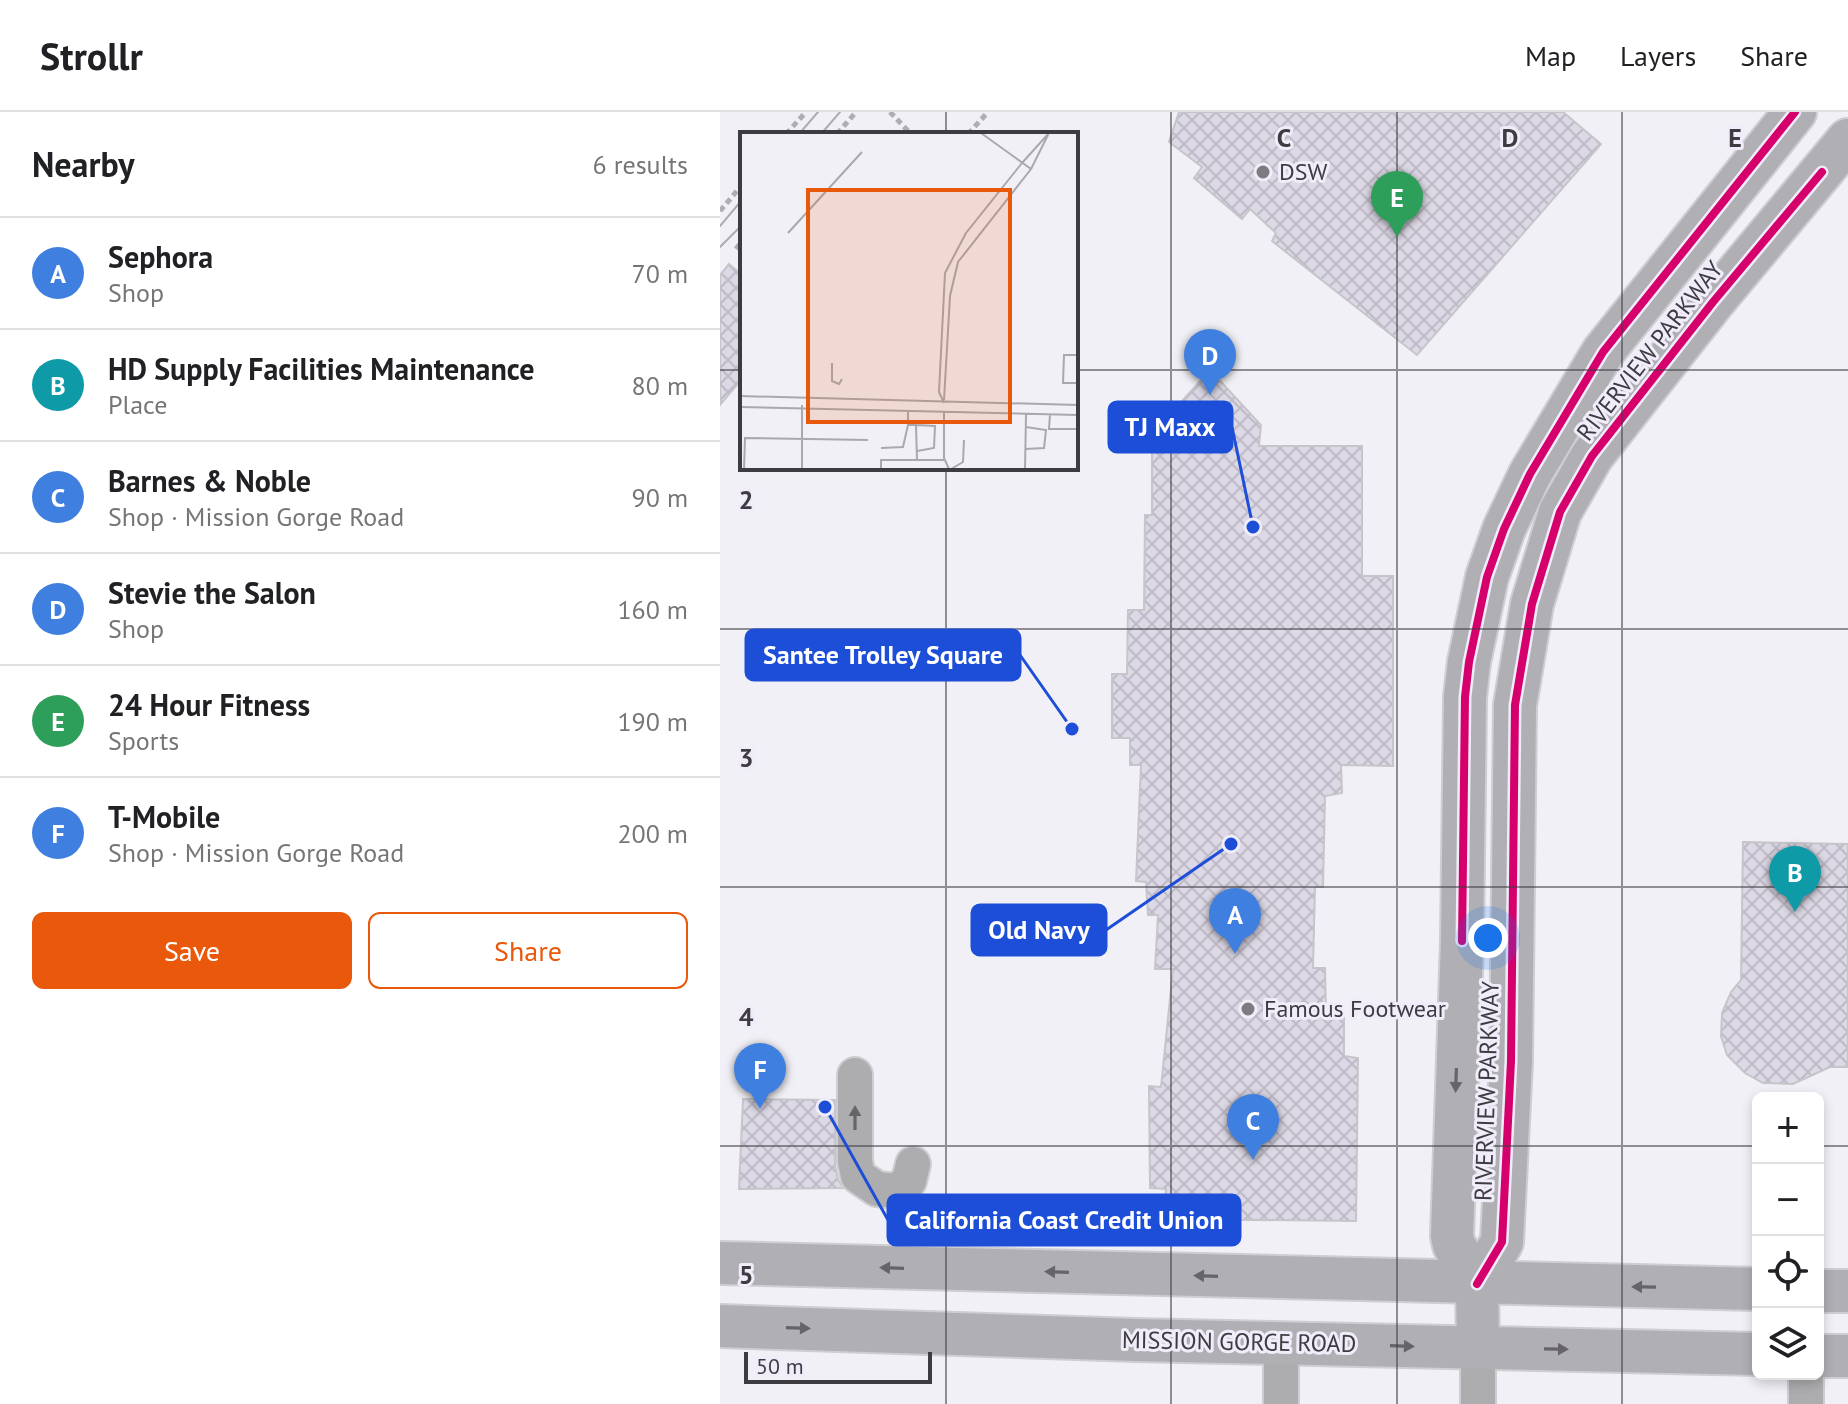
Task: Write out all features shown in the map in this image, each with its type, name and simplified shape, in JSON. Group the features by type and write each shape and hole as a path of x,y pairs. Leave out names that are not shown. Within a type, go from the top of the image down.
{"main road":[{"name":"RIVERVIEW PARKWAY","path":"1478,1348 1477,1284 1452,1236 1462,941 1465,697 1487,577 1504,529 1530,474 1603,352 1795,112"},
{"name":"RIVERVIEW PARKWAY","path":"1477,1284 1502,1242 1511,1061 1515,705 1532,604 1560,512 1592,456 1713,302 1848,140"},
{"path":"720,1263 1752,1289"},
{"path":"1824,1291 1848,1291"},
{"name":"MISSION GORGE ROAD","path":"720,1326 1752,1354"},
{"path":"1824,1356 1848,1356"}],"street":[{"path":"855,1075 855,1161 858,1176 877,1189 896,1191 909,1181 913,1164"},
{"path":"1281,1342 1281,1404"},
{"path":"1478,1348 1478,1404"},
{"path":"1806,1380 1806,1404"}],"path":[{"path":"788,132 806,112"},
{"path":"839,132 856,112"},
{"path":"890,112 909,132"},
{"path":"970,132 988,112"},
{"path":"720,211 740,187"},
{"path":"736,249 740,244"}],"building":[{"path":"1179,112 1563,112 1601,144 1417,355 1272,241 1276,233 1250,209 1242,219 1194,178 1202,167 1169,142"},
{"path":"729,264 740,273 740,381 720,405 720,275"},
{"path":"1210,370 1261,425 1259,446 1362,446 1362,576 1393,576 1393,766 1341,765 1342,793 1325,796 1323,887 1315,887 1313,968 1325,968 1326,1013 1344,1015 1344,1056 1358,1058 1356,1221 1164,1219 1166,1189 1150,1188 1149,1086 1161,1087 1173,969 1155,969 1158,915 1148,915 1146,882 1136,881 1141,765 1130,765 1130,738 1112,738 1112,674 1127,674 1128,610 1144,610 1145,515 1152,515 1152,445 1165,445 1165,420"},
{"path":"1743,842 1848,844 1848,1067 1830,1067 1793,1084 1763,1083 1745,1073 1727,1055 1721,1036 1722,1013 1731,992 1741,980"},
{"path":"743,1099 835,1100 835,1165 838,1180 844,1188 739,1189"}],"tram line":[{"path":"801,132 818,112"},
{"path":"823,132 840,112"},
{"path":"720,226 740,202"},
{"path":"720,247 740,227"}],"cycle path":[{"path":"1462,941 1465,697 1487,577 1504,529 1530,474 1603,352 1795,112"},
{"path":"1477,1284 1502,1242 1511,1061 1515,705 1532,604 1560,512 1592,456 1713,302 1822,172"}],"place":[{"name":"DSW","path":"1263,172"},
{"name":"24 Hour Fitness","path":"1397,237"},
{"name":"Stevie the Salon","path":"1210,395"},
{"name":"TJ Maxx","path":"1253,527"},
{"name":"Santee Trolley Square","path":"1072,729"},
{"name":"Old Navy","path":"1231,844"},
{"name":"HD Supply Facilities Maintenance","path":"1795,912"},
{"name":"Sephora","path":"1235,954"},
{"name":"Famous Footwear","path":"1248,1009"},
{"name":"California Coast Credit Union","path":"825,1107"},
{"name":"T-Mobile","path":"760,1109"},
{"name":"Barnes & Noble","path":"1253,1160"}]}
